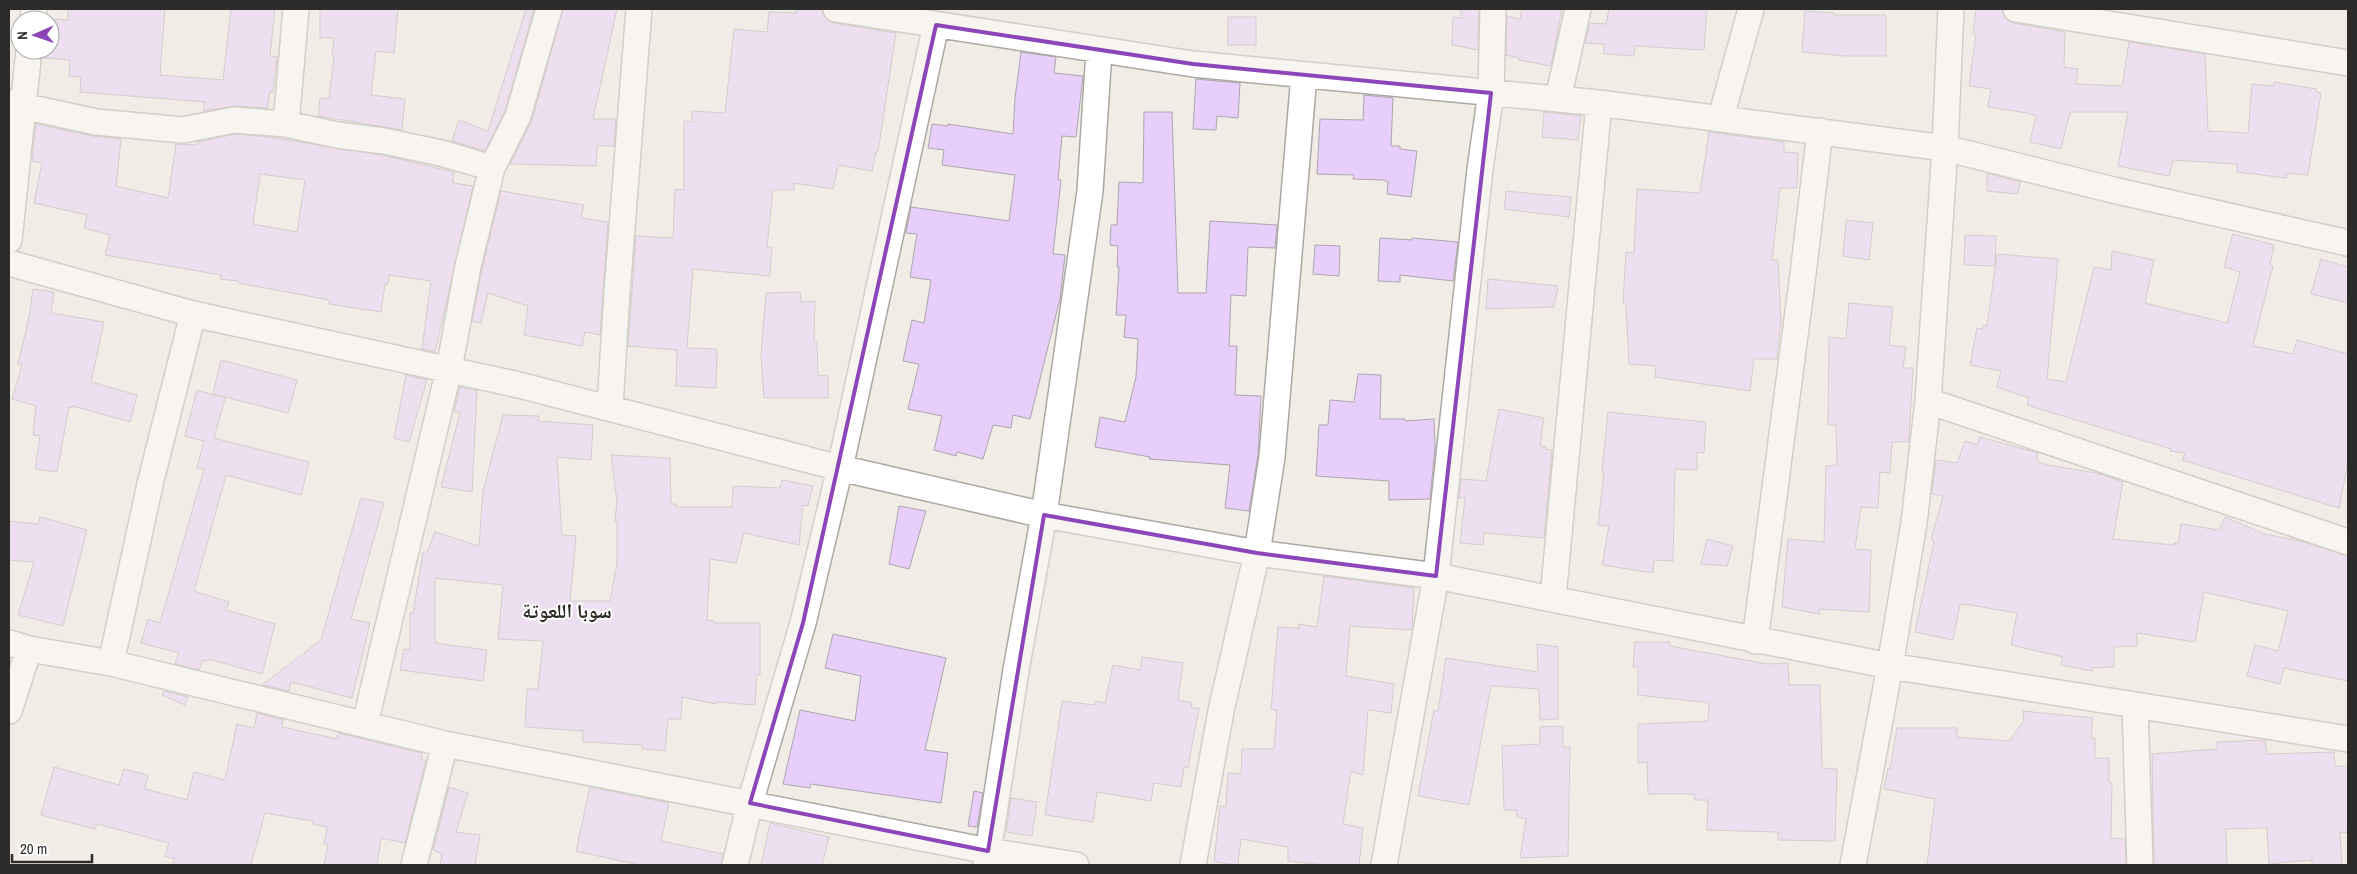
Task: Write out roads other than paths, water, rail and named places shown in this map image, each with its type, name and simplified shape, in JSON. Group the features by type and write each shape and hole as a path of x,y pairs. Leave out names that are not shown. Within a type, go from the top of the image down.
{"street":[{"path":"286,124 296,9"},
{"path":"365,724 449,369 468,266 492,168 518,116 548,9"},
{"path":"610,408 639,9"},
{"path":"836,9 901,14 936,25 1193,64 1599,103 1721,117 1945,148 2113,190 2348,243"},
{"path":"1384,865 1436,576 1480,168 1491,92 1493,9"},
{"path":"1558,99 1578,9"},
{"path":"1721,117 1750,9"},
{"path":"1852,865 1890,666 1914,523 1928,401 1945,148 1951,9"},
{"path":"2016,9 2348,63"},
{"path":"735,865 750,803 803,624 840,468 936,25"},
{"path":"987,858 1016,670 1044,515 1090,191 1099,50"},
{"path":"9,240 16,105 27,60"},
{"path":"1193,865 1221,711 1257,553 1272,458 1304,75"},
{"path":"1553,598 1599,103"},
{"path":"16,105 96,122 184,130 234,120 286,124 441,153 492,168"},
{"path":"1755,641 1820,131"},
{"path":"9,262 192,314 449,369 610,408 840,468 1044,515 1257,553 1436,576 1553,598 1755,641 1890,666 2348,739"},
{"path":"111,663 151,480 192,314"},
{"path":"1928,401 2348,542"},
{"path":"9,711 19,646 111,663 445,744 750,803 987,858 1076,865"},
{"path":"2135,705 2140,865"},
{"path":"414,865 445,744"}],"district":[{"name":"سوبا اللعوتة","path":"567,610"}]}
